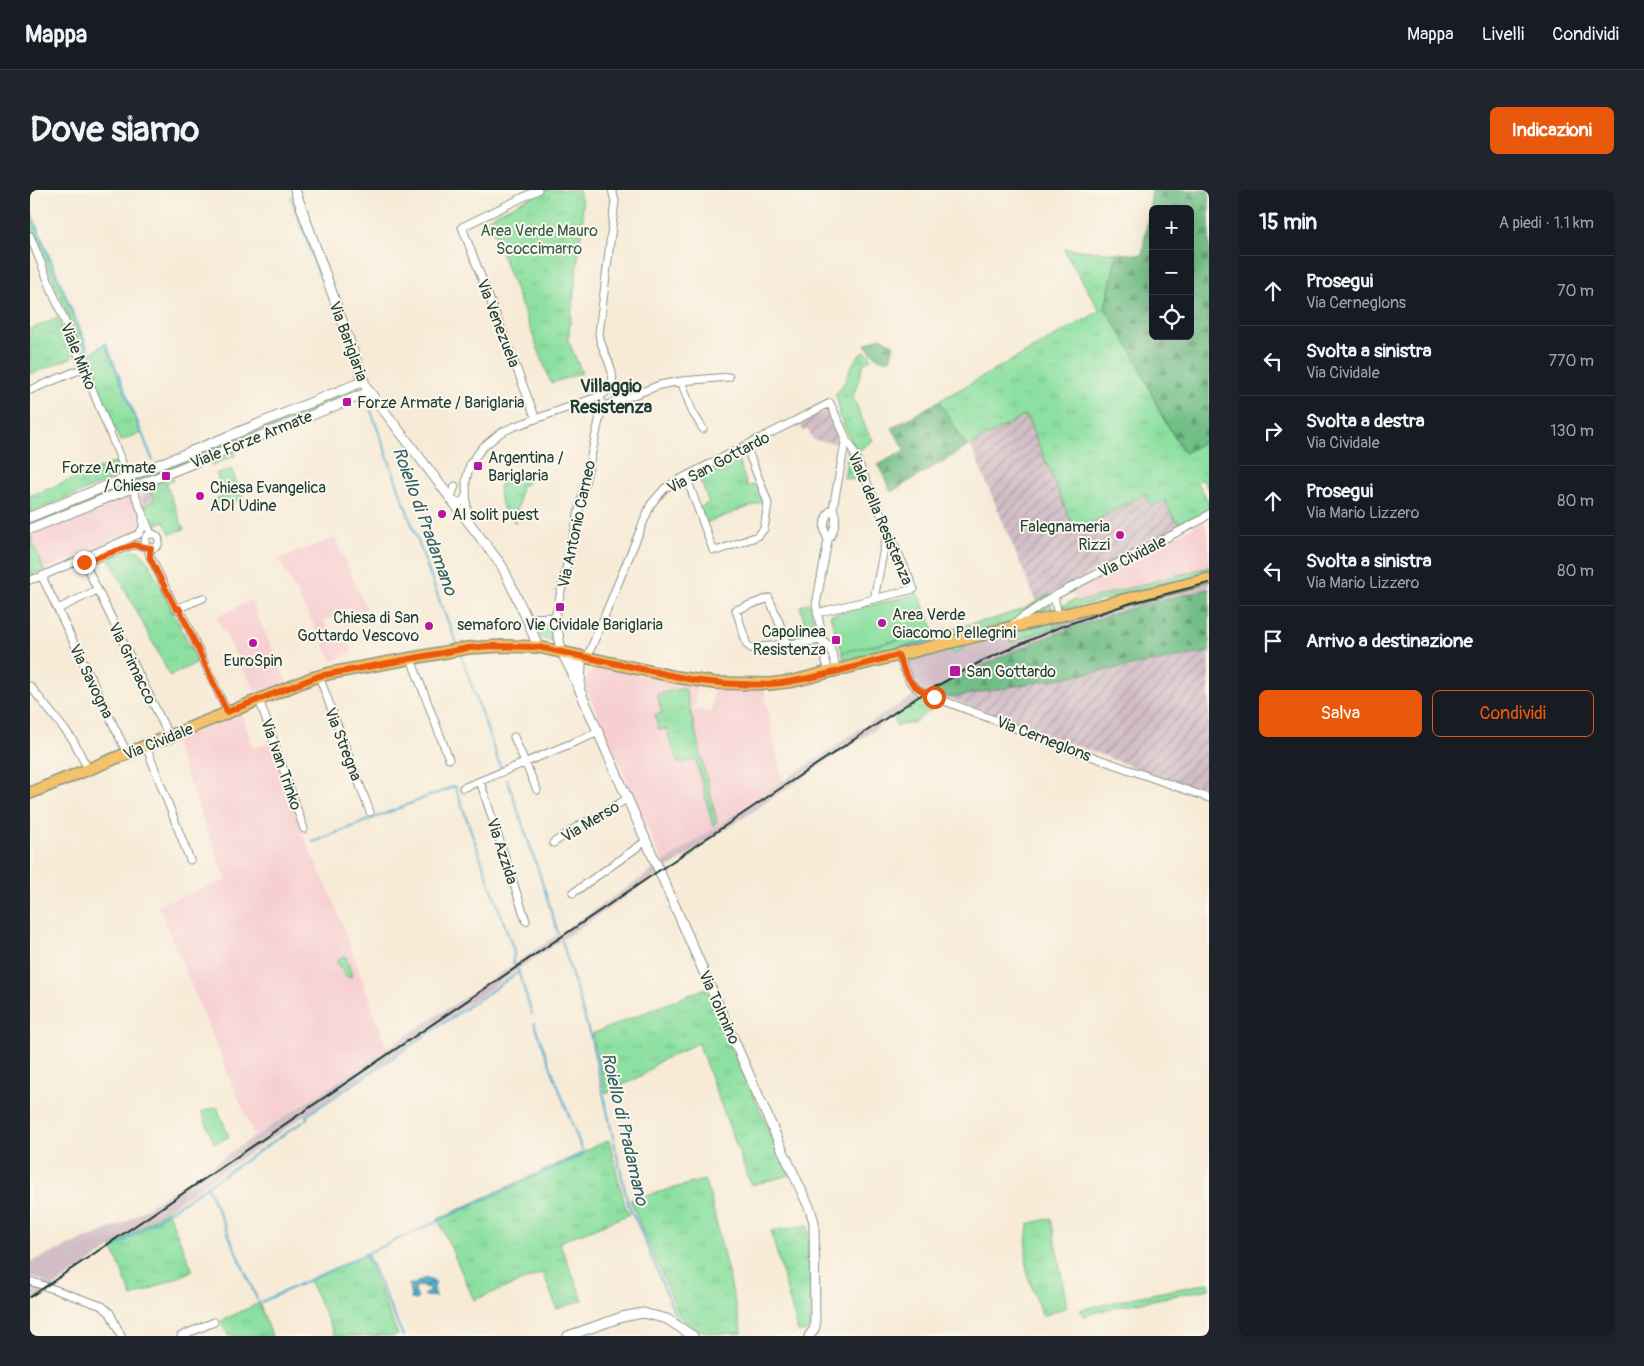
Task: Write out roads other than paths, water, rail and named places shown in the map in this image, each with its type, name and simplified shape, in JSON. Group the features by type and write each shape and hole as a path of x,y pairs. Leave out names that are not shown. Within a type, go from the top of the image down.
{"main road":[{"name":"Via Cividale","path":"30,793 319,676 411,659 479,647 538,647 693,680 729,684 782,683 1209,579"}],"street":[{"name":"Via Bariglaria","path":"295,190 369,392 505,571 538,647"},
{"name":"Via Venezuela","path":"536,419 462,227 538,190"},
{"path":"612,190 615,201"},
{"path":"467,520 466,480 470,464 490,440 500,433 600,396 606,392 612,382 612,373 600,343 599,334 616,190"},
{"name":"Viale Mirko","path":"30,238 32,249 84,368 128,477"},
{"path":"30,390 84,368"},
{"path":"602,407 660,385 681,381 728,377"},
{"name":"Viale Forze Armate","path":"30,517 364,381"},
{"path":"681,381 692,411 703,429"},
{"path":"612,382 626,398"},
{"name":"Viale Forze Armate","path":"30,529 369,392"},
{"name":"Via Antonio Carneo","path":"561,651 555,618 602,407 600,396"},
{"name":"Viale della Resistenza","path":"830,403 846,440 833,508 827,514 825,522 824,531 828,540 817,601 817,613 823,640 830,647 833,671"},
{"name":"Via San Gottardo","path":"584,657 651,504 665,488 830,403"},
{"name":"Viale della Resistenza","path":"817,613 914,589 850,444 846,440"},
{"path":"686,476 714,550 719,550 758,536 764,529 768,504 746,446"},
{"path":"30,580 43,578 133,545 150,547 157,545 156,536 151,534 128,477"},
{"path":"440,486 455,486 466,480"},
{"path":"455,486 450,499 454,502 462,502 466,496"},
{"path":"43,578 139,534 143,524 143,514"},
{"name":"Via Cividale","path":"1006,628 1054,596 1201,520 1209,514"},
{"name":"Viale della Resistenza","path":"874,599 886,538"},
{"path":"150,547 150,558 176,609 203,598"},
{"name":"Via Grimacco","path":"86,566 169,736"},
{"name":"Via Savogna","path":"43,578 127,754"},
{"path":"58,609 97,590"},
{"path":"1054,596 1058,615"},
{"path":"788,644 768,598 736,610 738,621 749,647 788,644 823,640"},
{"path":"179,608 227,712"},
{"path":"513,646 525,640 528,636 529,623 555,618"},
{"name":"Via Tolmino","path":"561,651 576,677 646,841 810,1209 814,1222 815,1324 811,1335"},
{"name":"Via Cerneglons","path":"898,655 910,682 918,690 1065,747 1209,798"},
{"name":"Via Tolmino","path":"576,677 584,657"},
{"path":"411,659 449,759"},
{"path":"576,677 588,666 599,661"},
{"name":"Via Stregna","path":"319,676 370,812"},
{"path":"30,686 73,740 88,769"},
{"name":"Via Ivan Trinko","path":"259,699 304,829"},
{"path":"463,788 599,732"},
{"path":"514,737 537,790"},
{"path":"146,746 190,860"},
{"name":"Via Azzida","path":"480,781 526,921"},
{"name":"Via Merso","path":"553,843 583,823 596,818 628,798"},
{"path":"572,892 646,841"},
{"path":"30,1281 102,1306 110,1313 121,1336"},
{"path":"574,1335 622,1317 643,1313 668,1319 693,1336"},
{"path":"181,1336 214,1322"}],"water":[{"path":"425,1278 436,1282 434,1288 436,1297 425,1296 424,1294 429,1292 429,1288 419,1286 416,1287 415,1292 418,1298 416,1300 411,1299 409,1284 414,1284"}],"waterway":[{"name":"Roiello di Pradamano","path":"291,197 319,274"},
{"path":"30,211 90,354 106,343 153,461"},
{"name":"Roiello di Pradamano","path":"370,408 441,605 457,643"},
{"path":"847,661 936,639"},
{"name":"Roiello di Pradamano","path":"461,655 501,769"},
{"name":"Roiello di Pradamano","path":"507,779 558,933"},
{"path":"313,842 455,786 514,951 514,964"},
{"name":"Roiello di Pradamano","path":"562,941 591,1039 628,1204 677,1319"},
{"path":"518,970 532,1014"},
{"path":"116,1247 307,1119 306,1116 519,972"},
{"path":"534,1023 582,1150"},
{"path":"259,1303 584,1153"},
{"path":"207,1186 257,1299"},
{"path":"367,1254 403,1336"}],"railway":[{"path":"30,1297 924,693 982,661 1060,627 1131,603 1209,583"}],"place":[{"name":"Forze Armate / Bariglaria","path":"347,402"},
{"name":"Argentina / Bariglaria","path":"478,466"},
{"name":"Forze Armate / Chiesa","path":"166,476"},
{"name":"Chiesa Evangelica ADI Udine","path":"200,496"},
{"name":"Al solit puest","path":"442,514"},
{"name":"Falegnameria Rizzi","path":"1120,535"},
{"name":"semaforo Vie Cividale Bariglaria","path":"560,607"},
{"name":"Area Verde Giacomo Pellegrini","path":"882,623"},
{"name":"Chiesa di San Gottardo Vescovo","path":"429,626"},
{"name":"Capolinea Resistenza","path":"836,640"},
{"name":"EuroSpin","path":"253,643"},
{"name":"San Gottardo","path":"955,671"}],"district":[{"name":"Villaggio Resistenza","path":"611,396"}],"park label":[{"name":"Area Verde Mauro Scoccimarro","path":"539,239"}]}
